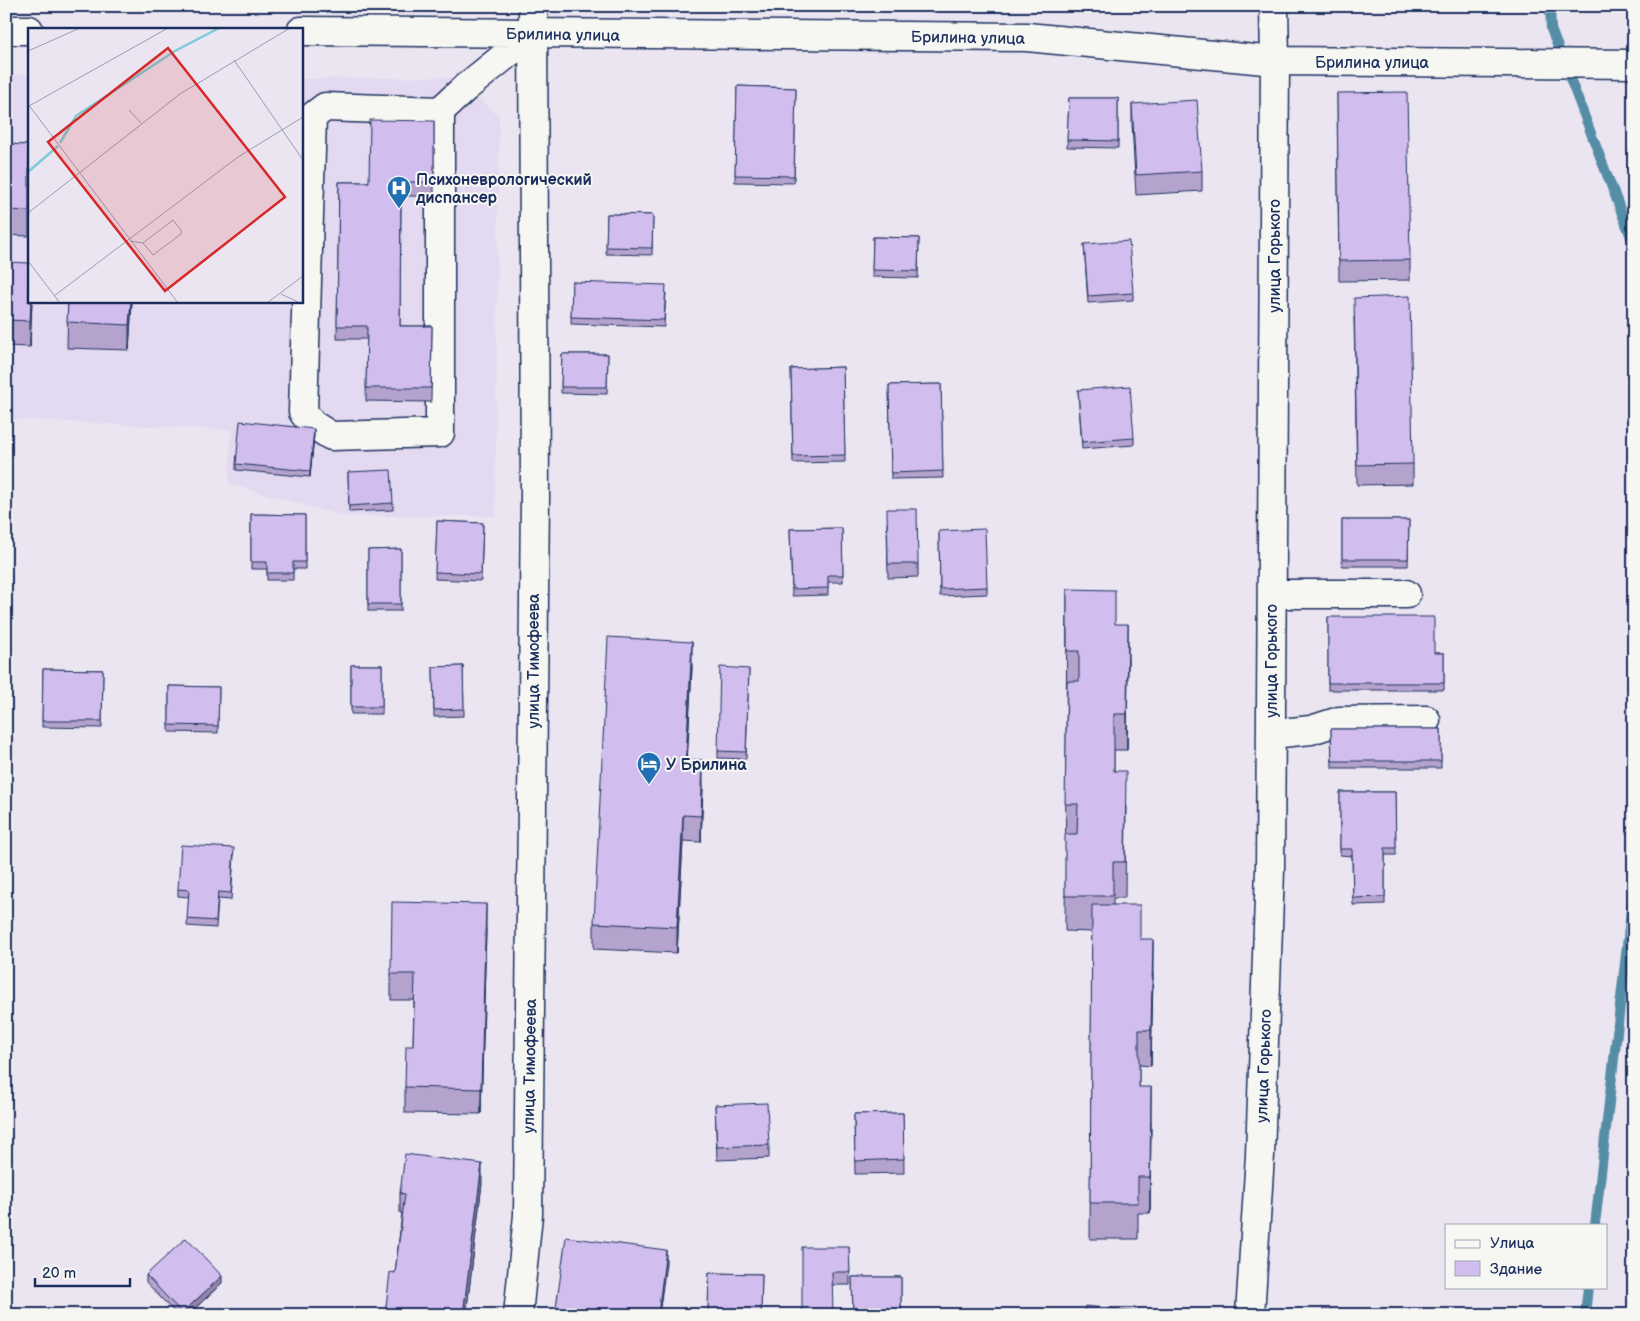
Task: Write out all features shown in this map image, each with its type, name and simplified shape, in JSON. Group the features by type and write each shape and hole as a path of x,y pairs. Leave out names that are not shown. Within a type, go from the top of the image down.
{"street":[{"name":"улица Тимофеева","path":"518,1315 528,1215 532,843 535,486 532,6"},
{"name":"улица Горького","path":"1250,1315 1261,1135 1270,870 1274,6"},
{"path":"6,30 28,30"},
{"name":"Брилина улица","path":"302,31 1027,37 1275,61 1634,64"},
{"path":"440,111 440,433 331,436 312,424 303,412 312,117 325,107 440,111 465,88 532,34"},
{"path":"1272,594 1406,594"},
{"path":"1271,734 1311,730 1338,720 1426,720"}],"shaded area":[{"name":"Психоневрологический диспансер","path":"6,74 28,75 28,302 302,302 302,79 453,77 499,116 495,516 343,516 229,484 231,430 6,419"}],"building":[{"path":"737,86 796,88 794,176 735,175"},
{"path":"1407,92 1410,260 1339,261 1337,93"},
{"path":"1069,98 1118,98 1118,141 1067,140"},
{"path":"1197,100 1202,171 1136,175 1132,104"},
{"path":"370,120 434,121 434,182 401,182 400,326 432,326 431,388 366,388 367,326 337,326 339,182 369,182"},
{"path":"6,144 28,145 28,211 6,210"},
{"path":"607,214 653,215 652,248 606,247"},
{"path":"873,237 919,238 918,271 872,270"},
{"path":"1129,241 1133,293 1088,296 1084,244"},
{"path":"6,262 28,263 28,302 31,302 30,321 6,320"},
{"path":"572,282 666,285 664,320 571,317"},
{"path":"1410,296 1413,464 1357,465 1354,298"},
{"path":"68,302 131,302 129,325 67,322"},
{"path":"562,354 608,354 607,387 561,387"},
{"path":"843,367 845,455 793,456 791,369"},
{"path":"941,384 943,471 891,473 889,385"},
{"path":"1130,386 1134,438 1082,442 1078,390"},
{"path":"240,421 314,429 310,471 236,464"},
{"path":"391,470 393,503 349,506 348,472"},
{"path":"887,509 917,509 918,564 888,564"},
{"path":"251,514 305,515 305,562 293,562 293,573 267,573 267,562 251,562"},
{"path":"1342,520 1409,520 1408,559 1342,559"},
{"path":"437,521 483,523 481,574 435,572"},
{"path":"842,528 843,575 828,575 828,588 792,589 790,529"},
{"path":"985,529 987,587 940,589 939,531"},
{"path":"401,549 401,604 368,604 368,550"},
{"path":"1067,589 1115,590 1115,624 1128,624 1127,714 1114,714 1114,771 1126,771 1125,862 1113,862 1113,896 1065,896 1065,834 1077,834 1078,804 1065,804 1067,681 1079,681 1079,651 1067,651"},
{"path":"1328,617 1434,617 1434,653 1444,653 1444,683 1328,683"},
{"name":"У Брилина","path":"608,637 692,642 686,759 703,760 701,816 683,815 677,927 594,923"},
{"path":"351,665 382,665 382,707 351,707"},
{"path":"463,666 464,709 434,710 433,667"},
{"path":"720,667 749,669 746,752 718,751"},
{"path":"43,669 103,670 102,721 42,721"},
{"path":"169,686 219,687 218,726 169,725"},
{"path":"1331,729 1441,729 1441,761 1332,761"},
{"path":"1340,792 1395,792 1396,848 1385,848 1385,897 1353,898 1352,849 1340,849"},
{"path":"181,845 234,848 231,893 218,892 216,921 187,919 189,890 178,889"},
{"path":"392,902 486,904 481,1089 405,1087 406,1046 413,1046 415,974 391,974"},
{"path":"1092,905 1140,905 1140,939 1153,939 1151,1030 1139,1030 1139,1087 1151,1087 1150,1177 1138,1177 1138,1203 1090,1203"},
{"path":"767,1103 769,1145 717,1147 715,1105"},
{"path":"903,1113 904,1159 855,1161 854,1114"},
{"path":"405,1154 482,1164 463,1315 385,1315 390,1272 395,1273 405,1194 400,1193"},
{"path":"566,1237 666,1250 658,1315 555,1315"},
{"path":"186,1238 222,1276 182,1313 146,1275"},
{"path":"802,1247 849,1247 850,1272 832,1272 833,1315 802,1315"},
{"path":"709,1273 762,1274 761,1313 708,1312"},
{"path":"852,1277 901,1277 901,1311 853,1312"},
{"path":"1085,1306 1147,1313 1147,1315 1084,1315"},
{"path":"1323,1309 1367,1315 1322,1315"}],"waterway":[{"path":"1550,6 1551,29 1634,245"},
{"path":"1595,1224 1634,884"},
{"path":"1585,1315 1588,1288"}],"place":[{"name":"Психоневрологический диспансер","path":"399,209"},
{"name":"У Брилина","path":"649,785"}]}
